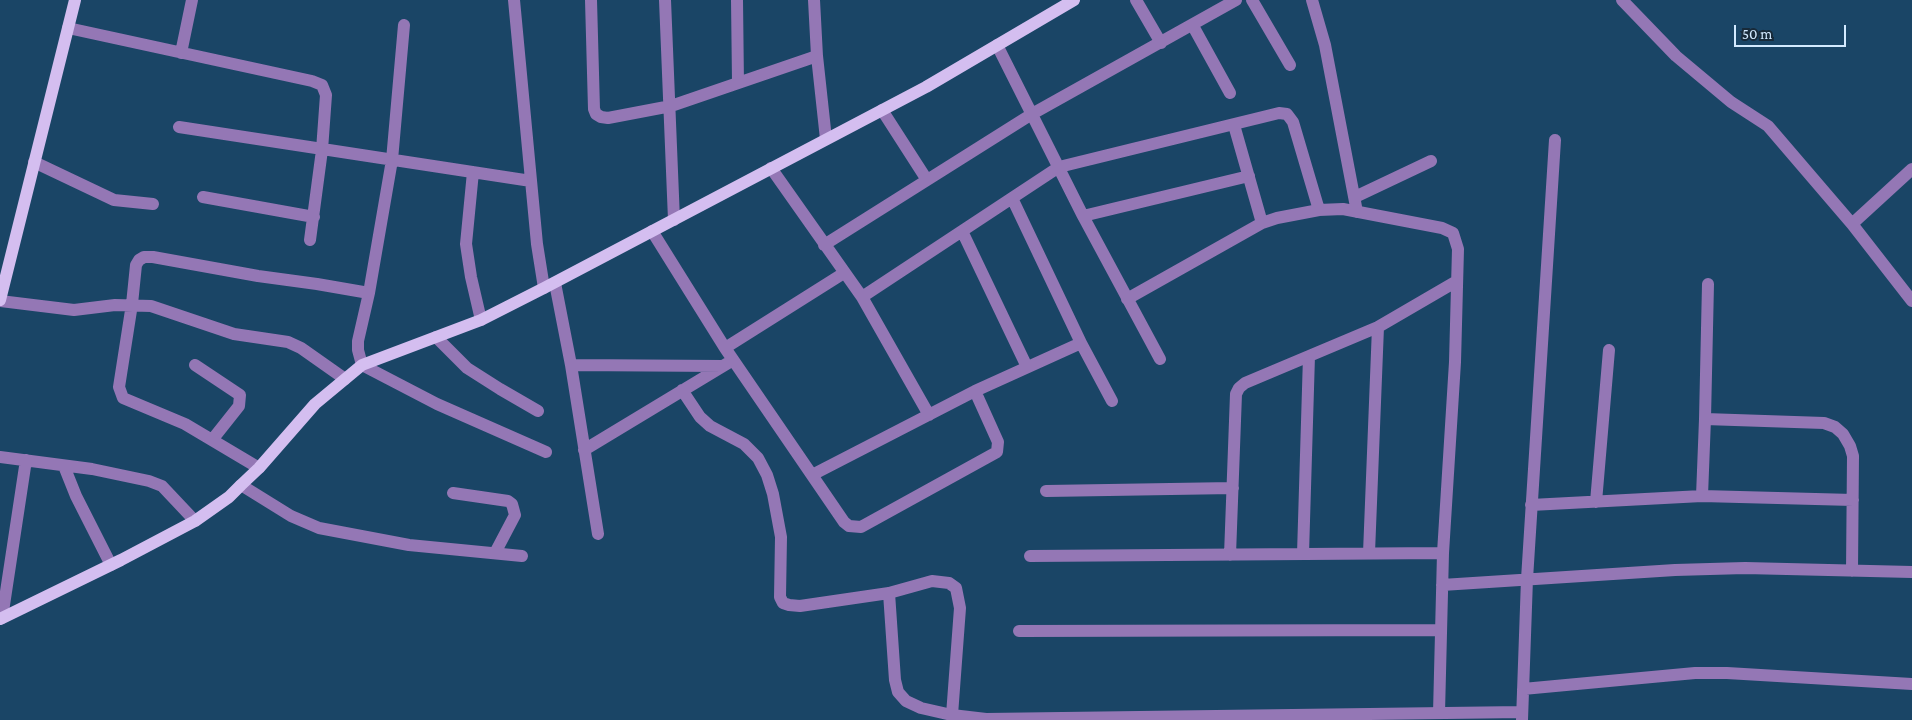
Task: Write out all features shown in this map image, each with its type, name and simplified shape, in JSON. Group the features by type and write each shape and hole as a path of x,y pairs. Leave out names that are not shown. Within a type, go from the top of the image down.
{"main road":[{"path":"0,301 74,0"},
{"path":"1,618 111,565 195,521 229,497 259,468 315,404 362,365 481,320 926,87 1074,0"}],"street":[{"path":"182,53 192,0"},
{"path":"514,0 537,244 571,365 598,534"},
{"path":"590,0 594,110 596,114 608,118 671,106 817,56"},
{"path":"665,0 671,106 674,220"},
{"path":"737,0 738,83"},
{"path":"814,0 817,56 826,139"},
{"path":"1136,0 1161,43"},
{"path":"824,245 1032,114 1193,26 1236,0"},
{"path":"1252,0 1290,65"},
{"path":"1312,0 1325,45 1357,212"},
{"path":"1622,0 1676,56 1731,102 1768,126 1852,224 1912,301"},
{"path":"404,25 392,160 369,293 358,340 358,350 362,365 437,404 546,452"},
{"path":"1193,26 1230,93"},
{"path":"68,28 312,81 322,85 326,95 322,150 310,240"},
{"path":"997,45 1083,216 1160,358"},
{"path":"882,110 927,180"},
{"path":"862,297 1059,167 1279,114 1290,116 1319,210"},
{"path":"1234,125 1262,223"},
{"path":"179,127 531,180"},
{"path":"889,593 895,680 898,692 906,701 921,708 952,715 986,719 1389,717 1439,713 1522,716 1527,580 1555,140"},
{"path":"1355,197 1431,161"},
{"path":"34,162 114,200 153,204"},
{"path":"771,168 862,297 929,415"},
{"path":"1852,224 1912,169"},
{"path":"473,172 466,244 481,320"},
{"path":"1083,216 1249,176"},
{"path":"203,197 314,217"},
{"path":"1012,198 1081,343 1112,401"},
{"path":"1127,300 1262,223 1319,210 1343,209 1442,228 1453,233 1458,250 1455,362 1443,553 1439,713"},
{"path":"652,231 725,348 728,363 812,475 844,522 849,526 861,527 997,452 998,442 975,391"},
{"path":"962,231 1028,367"},
{"path":"259,468 186,424 123,398 120,387 136,265 139,260 144,257 369,293"},
{"path":"725,348 844,273"},
{"path":"1230,555 1236,394 1239,388 1245,383 1378,327 1457,281"},
{"path":"1702,496 1708,284"},
{"path":"0,301 74,310 132,304 151,306 234,334 288,342 302,348 345,379"},
{"path":"1369,553 1378,327"},
{"path":"436,337 467,368 538,411"},
{"path":"812,475 975,391 1081,343"},
{"path":"1596,502 1609,350"},
{"path":"1303,554 1309,356"},
{"path":"571,365 728,363"},
{"path":"584,450 728,363"},
{"path":"195,365 240,395 240,406 212,440"},
{"path":"682,390 700,418 710,426 744,444 758,458 767,475 773,494 781,537 780,597 783,603 800,606 889,593 932,581 949,583 956,588 960,608 952,715"},
{"path":"1705,419 1824,423 1835,427 1843,434 1853,456 1852,572"},
{"path":"0,457 150,480 162,486 195,521"},
{"path":"1,618 26,460"},
{"path":"64,466 76,496 111,565"},
{"path":"241,485 292,516 319,528 409,545 522,556"},
{"path":"1046,491 1233,488"},
{"path":"453,493 508,501 512,504 515,515 495,553"},
{"path":"1532,505 1702,496 1853,500"},
{"path":"1030,556 1443,553"},
{"path":"1442,585 1674,570 1745,568 1912,572"},
{"path":"1019,631 1441,630"},
{"path":"1523,689 1695,673 1727,672 1912,684"}]}
